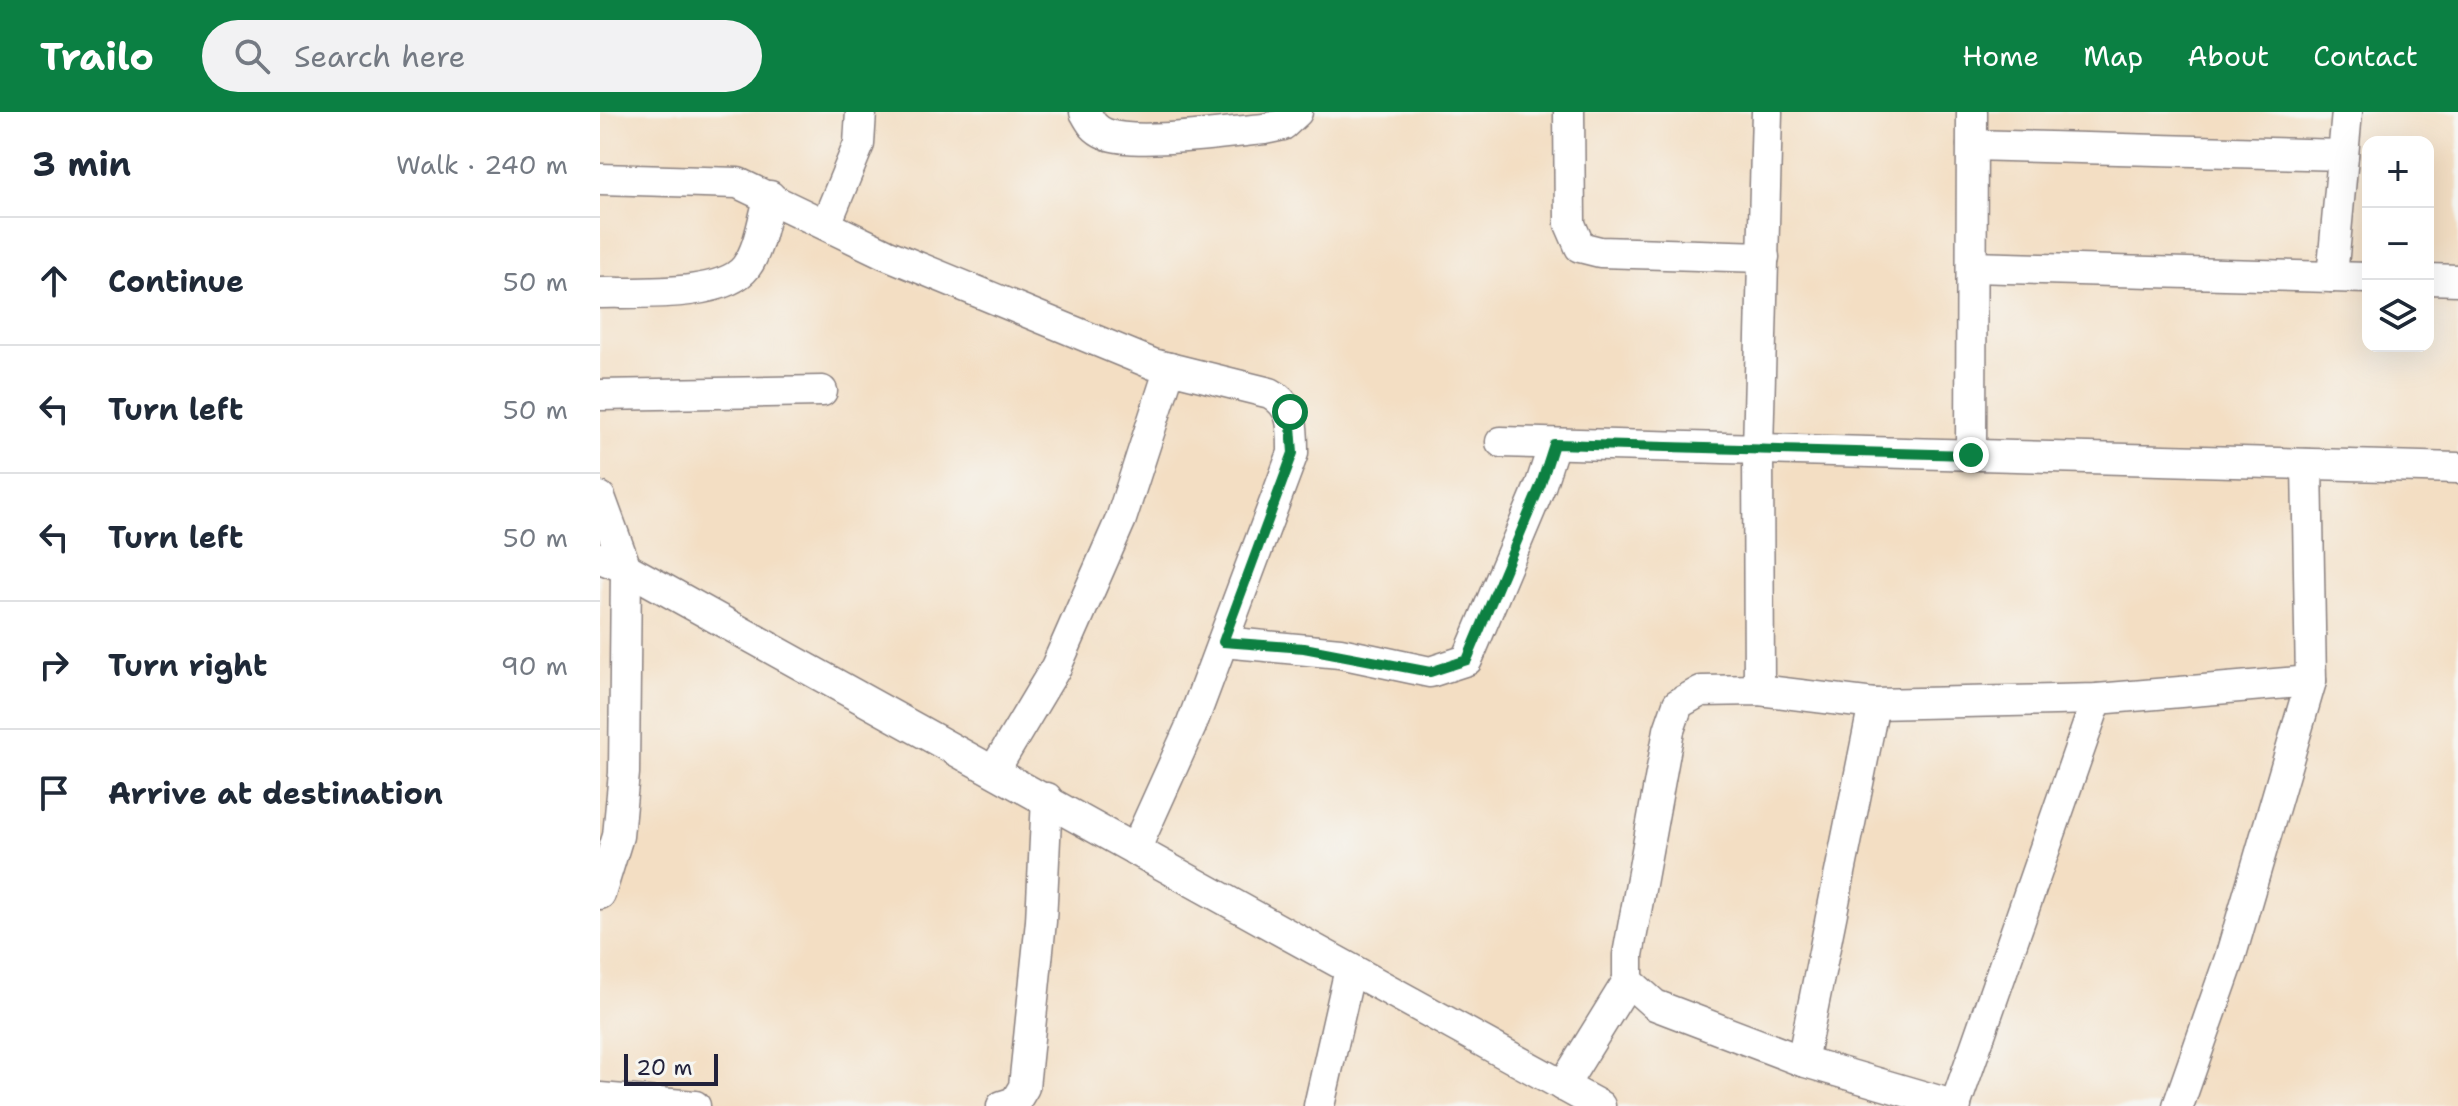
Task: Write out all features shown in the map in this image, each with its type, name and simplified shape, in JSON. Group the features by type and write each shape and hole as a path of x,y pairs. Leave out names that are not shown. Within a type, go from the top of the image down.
{"street":[{"path":"826,224 859,144 861,112"},
{"path":"1085,112 1092,126 1109,135 1136,138 1264,129 1283,125 1297,112"},
{"path":"1569,112 1570,224 1580,247 1600,252 1764,257"},
{"path":"1759,690 1758,449 1767,112"},
{"path":"1971,455 1972,112"},
{"path":"2332,277 2347,112"},
{"path":"1972,145 2343,155"},
{"path":"600,179 722,180 770,196 886,254 1170,368 1270,393 1281,399 1290,412 1293,453 1191,726 1135,850"},
{"path":"600,293 709,287 732,278 745,269 754,251 770,196"},
{"path":"1972,267 2362,278"},
{"path":"2434,279 2458,280"},
{"path":"995,769 1056,667 1121,519 1170,368"},
{"path":"600,395 822,391"},
{"path":"1501,442 2458,468"},
{"path":"1223,642 1328,651 1430,672 1467,660 1541,484 1554,444"},
{"path":"2178,1106 2230,958 2311,681 2307,464"},
{"path":"600,497 613,563 612,772 618,836 600,894"},
{"path":"613,563 995,769 1135,850 1600,1106"},
{"path":"1563,1086 1628,981 1628,955 1669,730 1678,704 1701,691 1759,690 1874,704 2097,699 2311,681"},
{"path":"1628,981 1655,1005 1802,1061 1956,1106 2097,699"},
{"path":"1802,1061 1874,704"},
{"path":"1002,1106 1015,1102 1024,1087 1041,921 1047,798"},
{"path":"1319,1106 1324,1068 1350,969"},
{"path":"600,1098 695,1106"}],"route":[{"path":"1290,412 1293,453 1223,642 1340,653 1430,672 1467,660 1541,484 1554,444 1971,455"}]}
